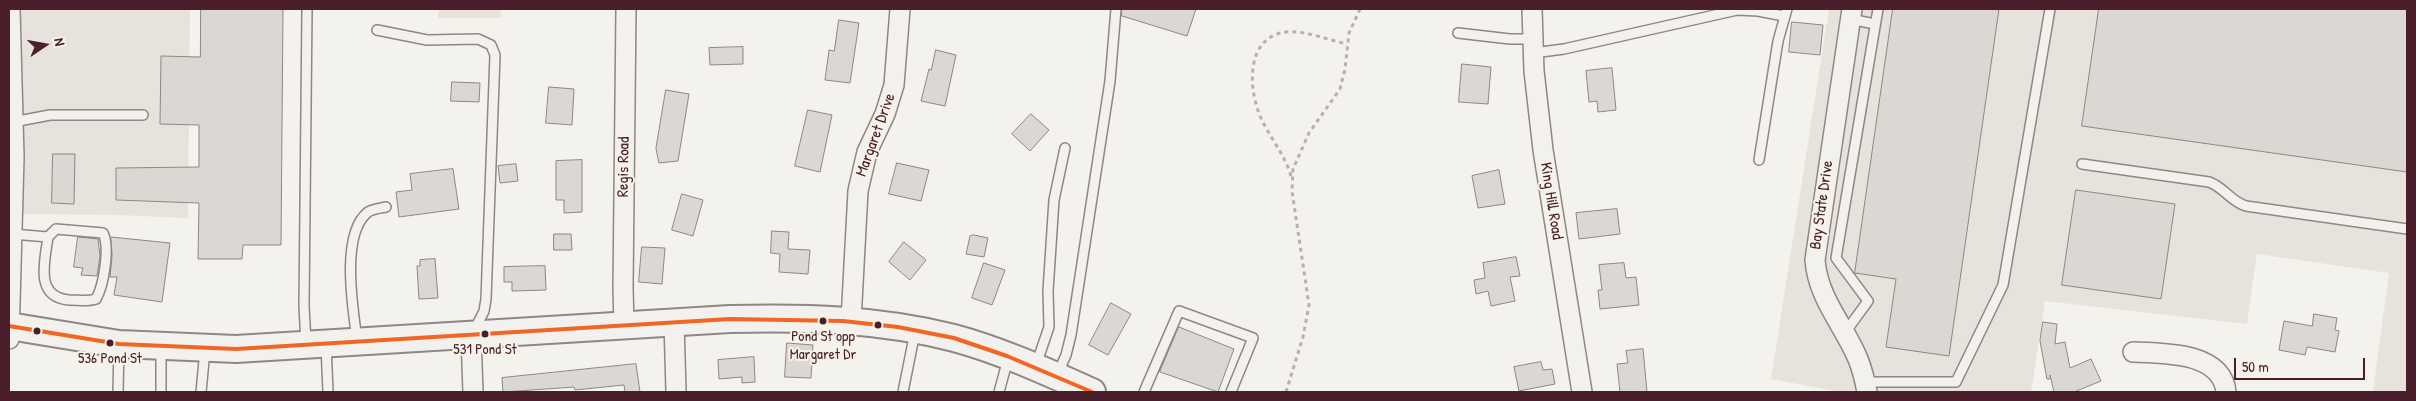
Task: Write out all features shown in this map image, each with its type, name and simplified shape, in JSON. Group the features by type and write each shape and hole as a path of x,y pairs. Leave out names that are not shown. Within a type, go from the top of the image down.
{"main road":[{"path":"9,326 119,344 205,349 316,345 674,322 780,318 851,321 915,330 956,339 1009,356 1092,392"}],"street":[{"path":"9,339 13,122 10,9"},
{"name":"Regis Road","path":"624,325 626,9"},
{"name":"Margaret Drive","path":"851,321 858,191 868,152 885,114 894,86 900,9"},
{"name":"King Hill Road","path":"1532,9 1532,46 1548,187 1582,392"},
{"name":"Bay State Drive","path":"1851,14 1814,260 1822,294 1858,358 1866,387"},
{"path":"674,322 676,392"},
{"path":"471,336 473,392"},
{"path":"2134,352 2173,355 2207,363 2220,374 2226,392"}],"lane":[{"path":"307,9 304,306 328,392"},
{"path":"1046,372 1066,355 1071,335 1110,82 1116,9"},
{"path":"1844,334 1868,300 1836,258 1878,9"},
{"path":"1866,387 1956,382 2003,285 2050,9"},
{"path":"1458,33 1510,39 1532,46 1564,49 1717,12 1747,10 1786,12 1778,41 1759,160"},
{"path":"1851,14 1875,24"},
{"path":"377,30 427,40 478,39 491,45 495,55 486,299 484,311 471,336"},
{"path":"13,122 50,115 142,115"},
{"path":"1046,372 1049,327 1048,291 1054,200 1065,148"},
{"path":"2082,164 2209,182 2219,187 2230,199 2246,206 2407,229"},
{"path":"358,342 350,290 353,232 368,212 386,207"},
{"path":"12,234 48,237 56,229 103,233 106,241 101,290 96,299 88,301 64,299 52,294 45,286 43,274 48,237"},
{"path":"1814,260 1836,258"},
{"path":"1144,392 1179,311 1254,338 1231,392"},
{"path":"903,392 915,330"},
{"path":"118,392 119,344"},
{"path":"161,347 162,392"},
{"path":"201,392 205,349"},
{"path":"999,392 1009,356"}],"path":[{"path":"1292,179 1293,169 1304,142 1340,89 1345,69 1347,44 1360,9"},
{"path":"1286,392 1303,337 1309,305 1292,179 1285,160 1260,117 1253,97 1252,76 1254,60 1263,43 1278,34 1287,32 1347,44"}],"shaded area":[{"path":"9,9 190,9 188,218 9,214"},
{"path":"439,9 501,9 501,18 438,18"},
{"path":"1829,9 2407,9 2407,392 2373,392 2389,273 2257,254 2247,324 2045,301 2031,392 1841,392 1771,379"}],"building":[{"path":"201,9 283,9 281,245 243,245 242,259 198,259 199,203 116,200 116,168 199,167 199,125 160,124 161,56 200,57"},
{"path":"1122,9 1196,9 1187,36 1122,16"},
{"path":"1893,9 1999,9 1949,356 1886,347 1896,279 1855,273"},
{"path":"2099,9 2407,9 2407,172 2082,126"},
{"path":"839,20 859,23 850,83 825,80 829,50 834,51"},
{"path":"1792,22 1823,25 1820,55 1789,52"},
{"path":"743,47 743,64 710,65 709,48"},
{"path":"936,50 956,55 945,106 921,101"},
{"path":"1462,64 1491,67 1488,104 1459,102"},
{"path":"1612,68 1616,110 1598,112 1597,101 1589,102 1586,71"},
{"path":"452,82 480,83 479,102 451,101"},
{"path":"549,87 574,89 572,125 546,123"},
{"path":"666,90 689,94 678,161 659,163 656,149"},
{"path":"808,110 832,115 820,172 795,166"},
{"path":"1031,114 1049,130 1030,151 1012,134"},
{"path":"53,154 75,154 74,204 52,203"},
{"path":"582,160 582,212 564,213 564,200 556,200 556,161"},
{"path":"897,163 929,170 921,201 889,194"},
{"path":"516,164 518,181 500,183 498,166"},
{"path":"453,169 459,209 399,217 396,192 412,190 410,174"},
{"path":"1499,170 1505,204 1478,208 1472,176"},
{"path":"2076,190 2175,204 2161,299 2062,285"},
{"path":"682,194 703,200 693,236 672,230"},
{"path":"1617,209 1620,234 1579,239 1576,213"},
{"path":"772,231 789,232 788,249 810,250 808,274 779,272 780,254 771,253"},
{"path":"554,234 571,234 572,250 554,250"},
{"path":"970,236 988,238 984,257 966,254"},
{"path":"78,237 98,239 100,256 97,276 81,275 83,268 74,267"},
{"path":"111,237 170,243 162,302 114,295 117,277 110,277"},
{"path":"904,242 926,260 910,280 889,262"},
{"path":"642,247 665,248 662,284 639,282"},
{"path":"1516,257 1520,276 1510,277 1515,301 1491,306 1488,291 1476,294 1474,280 1485,278 1483,263"},
{"path":"435,259 438,298 419,299 417,266 420,266 420,260"},
{"path":"984,263 1005,270 992,305 972,298"},
{"path":"1624,263 1626,278 1636,277 1639,305 1600,309 1598,290 1602,290 1599,265"},
{"path":"545,266 546,290 512,291 512,282 504,282 504,267"},
{"path":"1111,303 1131,314 1108,355 1089,345"},
{"path":"2314,314 2337,318 2335,330 2339,331 2335,352 2307,347 2305,355 2279,350 2284,321 2312,326"},
{"path":"2043,322 2057,324 2055,344 2065,342 2070,368 2091,359 2101,381 2074,392 2054,392 2050,375 2050,379 2047,379 2040,341"},
{"path":"1179,327 1234,349 1218,392 1160,372"},
{"path":"787,343 813,345 811,378 785,377"},
{"path":"1643,349 1647,392 1620,392 1617,364 1628,363 1626,351"},
{"path":"754,357 755,382 742,383 742,377 719,379 718,360"},
{"path":"1541,362 1543,370 1552,369 1555,384 1519,391 1514,367"},
{"path":"636,364 640,392 625,392 624,385 575,390 574,387 503,392 502,378"}],"transit line":[{"path":"9,326 119,344 236,349 730,319 843,321 898,327 954,338 1007,356 1092,392"}],"place":[{"name":"Pond St opp Margaret Dr","path":"823,321"},
{"name":"531 Pond St","path":"485,334"},
{"name":"536 Pond St","path":"110,343"}]}
